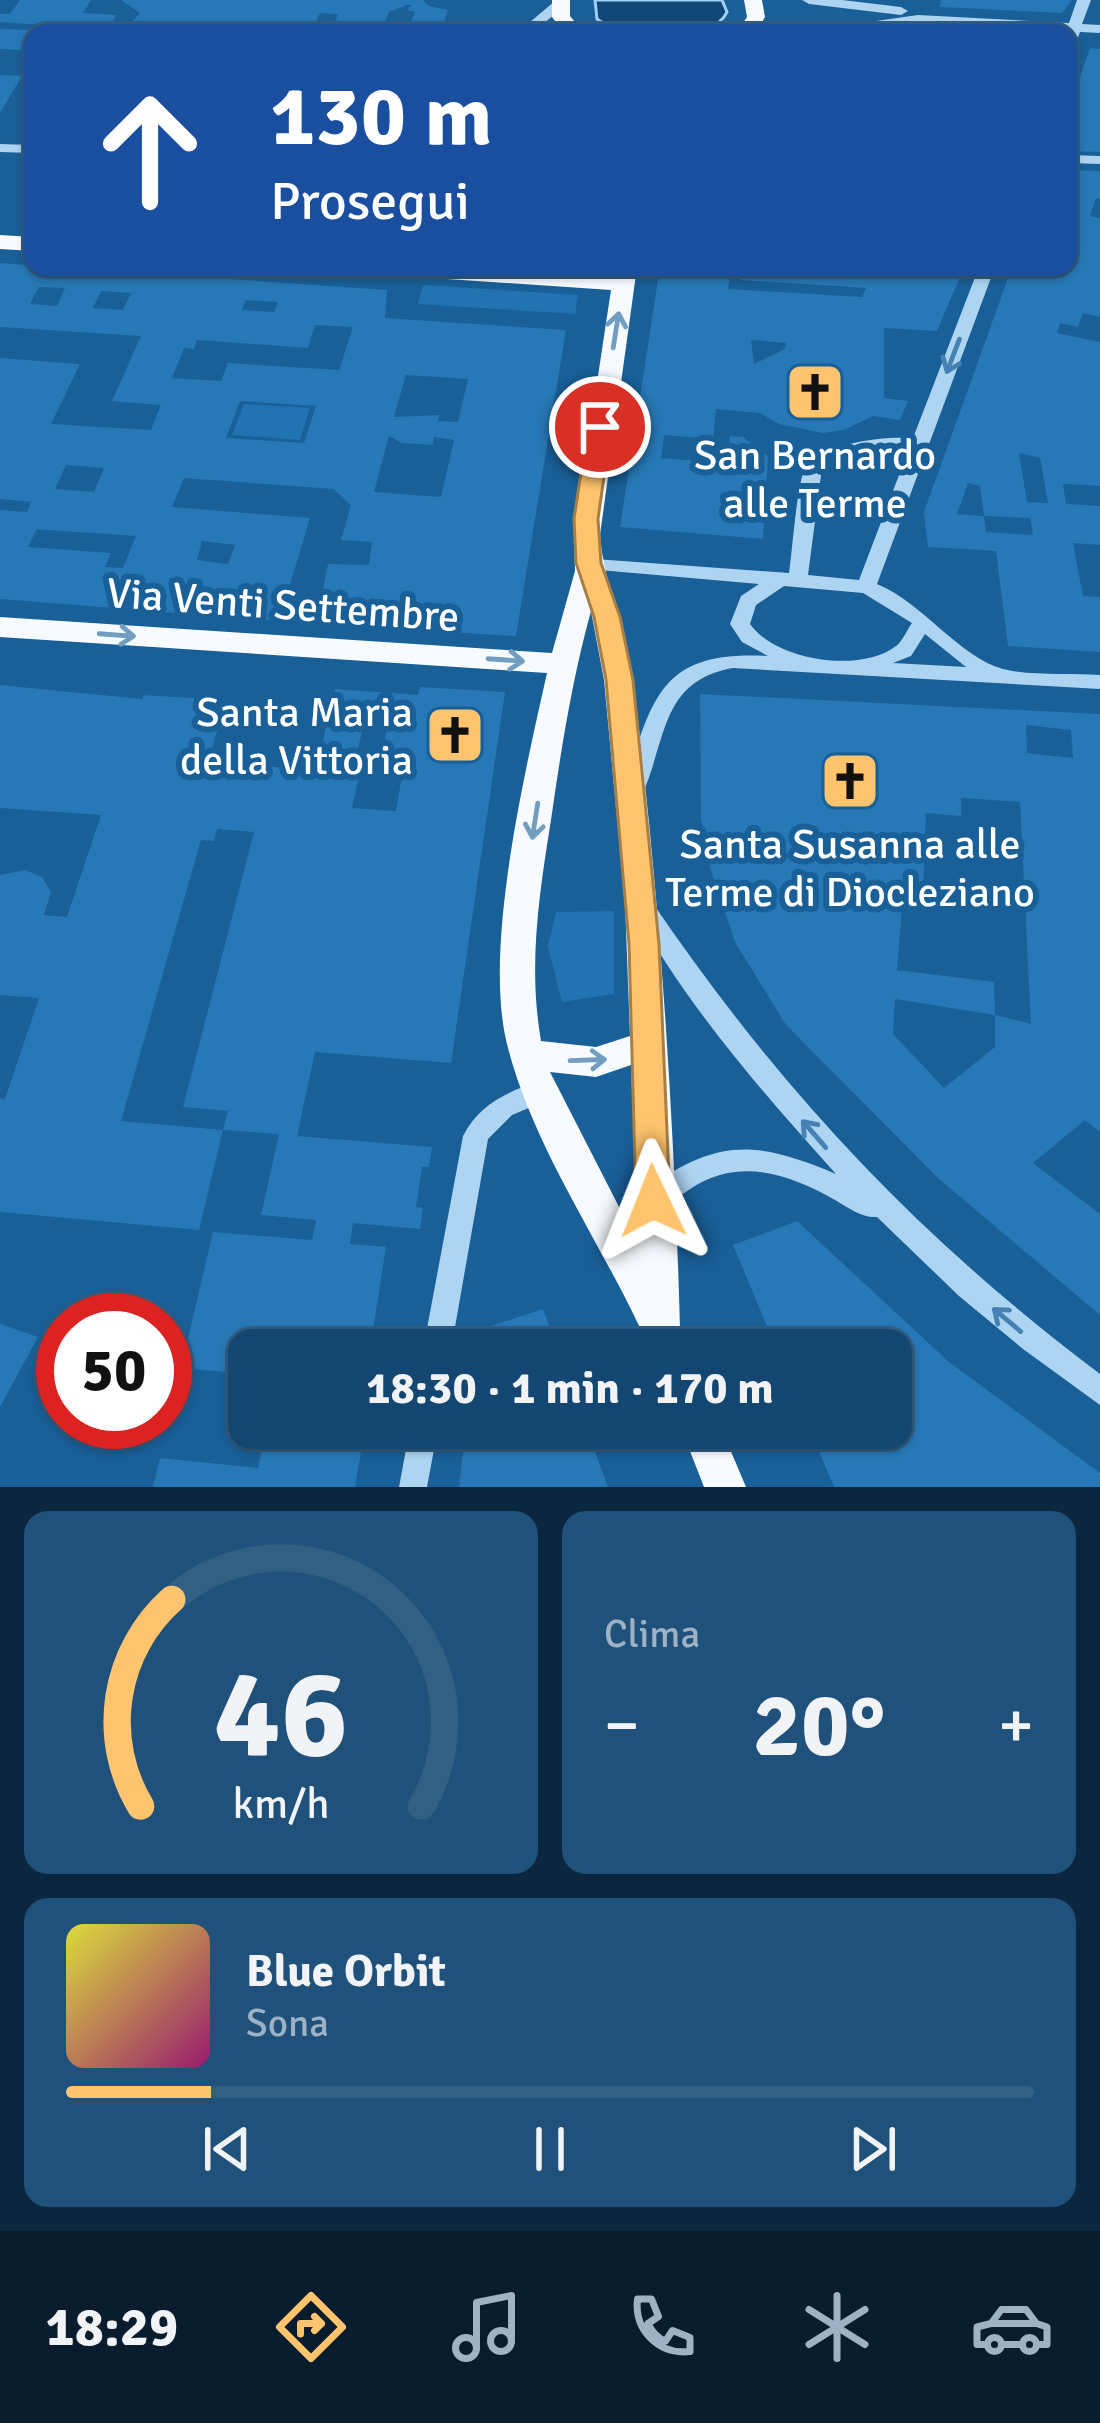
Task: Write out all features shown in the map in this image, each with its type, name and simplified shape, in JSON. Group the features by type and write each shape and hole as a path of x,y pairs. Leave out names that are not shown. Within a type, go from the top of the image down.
{"main road":[{"path":"613,276 586,519 589,567 612,638 631,797 664,1329"},
{"path":"589,567 561,664 518,936 517,994 527,1054 541,1091 660,1329"},
{"name":"Via Venti Settembre","path":"0,627 561,664"},
{"path":"527,1054 596,1062 646,1045"},
{"path":"710,1449 725,1487"}],"street":[{"path":"809,0 932,19 1021,24"},
{"path":"534,24 560,2"},
{"path":"866,587 984,276"},
{"path":"791,578 812,473 830,458 875,445 919,444"},
{"path":"589,567 674,569 866,587 901,601 958,655 1005,676"},
{"path":"791,578 748,601 740,624 759,644 812,666"},
{"path":"838,668 895,656 911,644 923,621"},
{"path":"631,797 672,687 704,664 1100,682"},
{"path":"641,902 730,1034 825,1147 894,1220 998,1312 1100,1391"},
{"path":"441,1329 476,1136 485,1118 541,1091"},
{"path":"612,1235 707,1163 746,1156 817,1178 894,1220"},
{"path":"413,1487 420,1449"}],"shaded area":[{"path":"595,0 722,0 727,12 716,24 606,24 597,19"},
{"path":"423,285 578,295 575,314 418,304"},
{"path":"244,404 310,408 300,440 232,435"},
{"path":"614,911 614,994 562,1002 548,946 556,912"}],"building":[{"path":"20,0 91,0 83,13 116,15 111,24 0,22 0,14 10,14"},
{"path":"121,0 423,0 448,10 443,24 410,24 415,12 407,10 411,5 389,12 384,24 335,21 338,14 320,13 315,24 111,24 132,21 140,13"},
{"path":"941,0 1072,0 1062,13 940,7"},
{"path":"0,29 24,30 22,50 0,49"},
{"path":"1090,48 1100,49 1100,152 1077,151 1077,85"},
{"path":"0,75 22,76 0,113"},
{"path":"1077,170 1100,171 1100,199 1096,198 1090,216 1100,218 1100,317 1083,313 1078,327 1060,323 1057,333 1100,342 1100,486 1063,484 1066,504 1100,506 1100,545 1073,543 1083,596 1100,597 1100,652 1008,646 996,551 928,547 924,512 1009,276 1077,276","holes":["1019,453 1040,458 1048,503 1027,502","968,483 980,486 984,516 957,514","984,516 1030,518 1033,535 986,532"]},
{"path":"0,263 24,265 24,276 186,276 387,290 385,318 566,330 516,636 316,624 328,564 369,565 372,542 341,540 351,505 333,489 184,478 172,507 310,518 279,621 0,599 0,510 27,512 31,502 0,499 0,358 80,364 51,424 151,430 161,405 112,401 141,336 0,327","holes":["39,287 65,288 57,306 30,304","101,291 131,293 123,310 93,308","246,300 278,302 274,312 242,310","315,325 353,327 339,370 228,363 221,381 172,378 184,348 194,349 197,340 308,348","406,375 468,379 458,422 438,421 439,415 394,417","240,401 316,406 304,443 226,438","389,436 402,443 433,445 434,437 454,440 441,497 374,492","66,465 104,468 94,492 55,489","37,529 136,536 123,568 105,567 111,553 28,547","202,541 235,545 228,564 197,560"]},
{"path":"659,276 730,276 728,289 862,297 866,288 741,280 741,276 960,276 937,331 884,328 884,398 908,401 900,420 873,416 844,430 823,433 779,424 760,413 716,409 713,439 664,435 661,458 727,463 730,436 743,437 768,456 763,539 620,527","holes":["751,340 786,343 785,349 754,364"]},
{"path":"0,685 142,699 143,695 226,700 208,762 316,770 335,689 418,695 420,687 505,692 451,1063 315,1052 297,1136 432,1147 429,1167 422,1167 416,1207 423,1208 420,1229 353,1223 350,1244 386,1247 373,1329 228,1329 228,1372 192,1369 192,1321 213,1232 312,1240 316,1220 261,1215 279,1134 223,1130 199,1230 0,1212 0,1098 5,1099 39,998 0,995 0,875 25,870 42,877 51,892 44,915 67,917 101,815 0,808","holes":["363,727 387,729 382,755 357,753","360,772 402,776 396,811 352,808","217,829 254,832 183,1107 228,1111 223,1130 121,1121 201,840 214,841"]},
{"path":"700,694 1100,714 1100,1132 1085,1120 1033,1163 1100,1214 1100,1315 939,1179 786,1025 735,942 711,870 701,819","holes":["1026,725 1071,730 1073,758 1027,753","961,798 1020,802 1031,1024 995,1015 994,982 897,970 903,894 923,896 926,813 961,816","895,999 995,1015 995,1047 944,1088 893,1034"]},
{"path":"797,1221 949,1362 1100,1473 1100,1487 834,1487 818,1449 912,1449 912,1329 768,1329 733,1245"},
{"path":"543,1309 550,1329 482,1329"},
{"path":"0,1324 36,1336 36,1341 0,1407"},
{"path":"262,1449 361,1449 355,1487 153,1487 160,1458 258,1468"},
{"path":"464,1449 594,1449 608,1487 459,1487"}],"place":[{"name":"San Bernardo alle Terme","path":"815,392"},
{"name":"Santa Maria della Vittoria","path":"455,735"},
{"name":"Santa Susanna alle Terme di Diocleziano","path":"850,781"}],"route":[{"path":"600,427 586,519 588,563 607,617 620,680 644,944 653,1201"}]}
